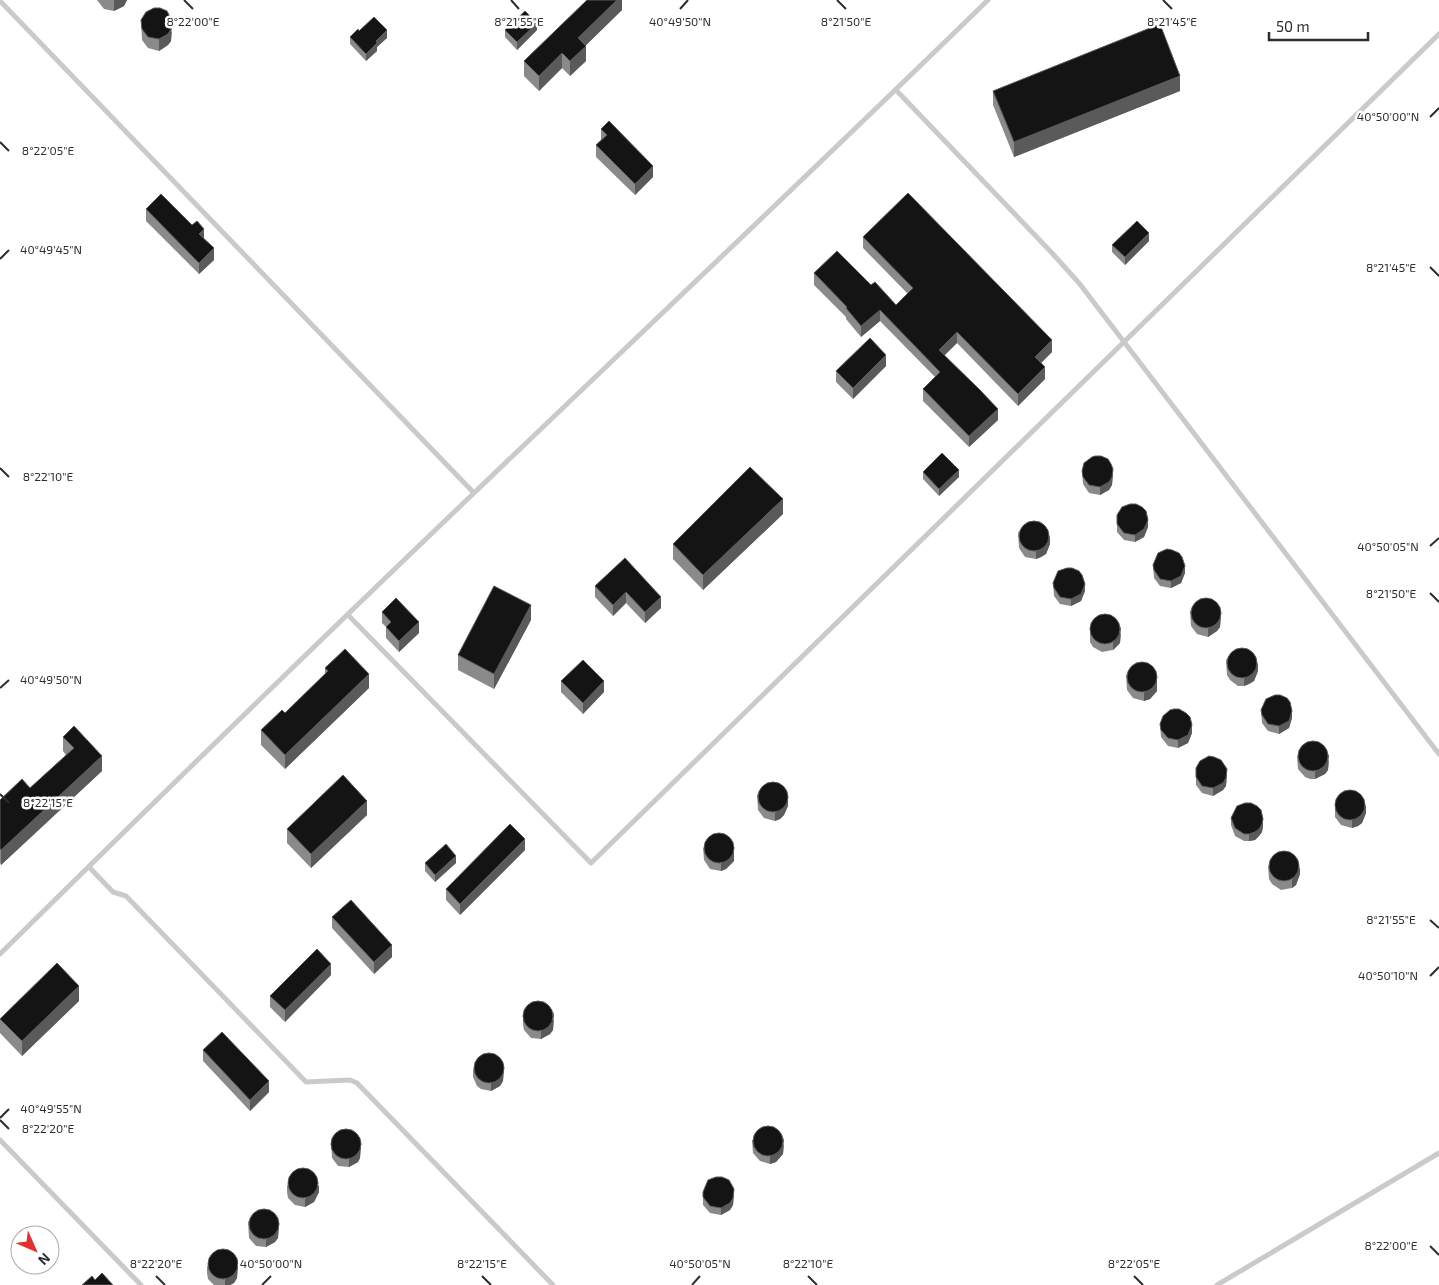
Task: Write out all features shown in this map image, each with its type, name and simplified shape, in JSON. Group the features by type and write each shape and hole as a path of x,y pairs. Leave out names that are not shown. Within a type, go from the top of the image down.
{"lane":[{"path":"0,954 474,493 988,0"},
{"path":"0,1 474,493"},
{"path":"348,615 591,863 1439,34"},
{"path":"896,90 1079,283 1439,754"},
{"path":"89,867 113,892 126,896 306,1082 350,1080 357,1083 553,1285"},
{"path":"0,1140 141,1285"},
{"path":"1216,1285 1439,1153"}],"building":[{"path":"587,0 617,0 578,38 586,46 570,61 562,53 539,76 524,61"},
{"path":"154,8 167,11 172,21 168,34 159,39 148,37 142,29 141,20 146,12"},
{"path":"525,11 537,23 517,42 505,30"},
{"path":"374,17 387,30 366,54 350,37"},
{"path":"1160,24 1180,76 1014,142 993,91"},
{"path":"609,121 653,166 635,184 596,145 607,135 601,129"},
{"path":"908,193 1052,340 1035,357 1045,367 1018,394 957,332 939,350 998,409 969,436 923,389 940,372 880,310 861,326 847,307 814,273 837,251 871,285 875,282 896,305 913,288 863,237"},
{"path":"161,194 192,225 197,221 204,229 199,234 214,248 199,263 146,209"},
{"path":"1137,221 1149,233 1125,257 1112,245"},
{"path":"870,338 886,355 853,388 836,371"},
{"path":"942,453 959,470 939,489 923,472"},
{"path":"1095,456 1108,459 1113,469 1109,482 1100,487 1089,485 1083,477 1082,471 1084,463"},
{"path":"750,467 783,499 703,575 673,544"},
{"path":"1130,504 1142,507 1146,511 1148,520 1144,529 1135,535 1124,533 1117,524 1117,515 1122,507"},
{"path":"1034,521 1045,525 1049,536 1045,547 1034,551 1023,547 1019,536 1023,525"},
{"path":"1167,549 1179,553 1185,566 1181,576 1171,581 1160,579 1153,565 1158,553"},
{"path":"625,558 661,597 645,612 626,592 613,605 595,586"},
{"path":"1067,568 1079,571 1085,584 1081,594 1071,599 1060,597 1053,583 1058,571"},
{"path":"494,586 531,605 494,674 458,655"},
{"path":"396,598 419,622 399,641 386,627 391,622 382,612"},
{"path":"1206,598 1217,602 1221,613 1217,624 1206,628 1195,624 1191,613 1195,602"},
{"path":"1105,614 1116,618 1120,629 1116,640 1105,644 1094,640 1090,629 1094,618"},
{"path":"1242,648 1253,652 1257,663 1253,674 1242,678 1231,674 1227,663 1231,652"},
{"path":"345,649 369,674 285,755 261,730 282,710 285,713 328,671 325,668"},
{"path":"583,660 604,681 583,703 561,681"},
{"path":"1142,662 1153,666 1157,677 1153,688 1142,692 1131,688 1127,677 1131,666"},
{"path":"1275,695 1287,698 1292,711 1289,721 1279,726 1268,724 1261,710 1266,699"},
{"path":"1174,709 1179,709 1186,713 1190,717 1192,725 1188,735 1178,740 1168,738 1161,730 1160,724 1163,716"},
{"path":"74,726 102,756 1,850 0,800 22,779 30,788 74,748 63,737"},
{"path":"1313,741 1324,745 1328,756 1324,767 1313,771 1302,767 1298,756 1302,745"},
{"path":"1209,756 1221,760 1227,769 1226,778 1223,783 1213,788 1202,786 1196,777 1196,768 1200,761"},
{"path":"343,775 367,801 311,854 287,829"},
{"path":"773,782 784,786 788,797 784,808 773,812 762,808 758,797 762,786"},
{"path":"1350,790 1361,794 1365,805 1361,816 1350,820 1339,816 1335,805 1339,794"},
{"path":"1245,803 1257,806 1261,810 1263,819 1259,829 1249,834 1244,834 1235,828 1231,818 1237,806"},
{"path":"510,824 525,839 460,904 446,889"},
{"path":"719,833 730,837 734,848 730,859 719,863 708,859 704,848 708,837"},
{"path":"446,844 456,856 435,875 425,863"},
{"path":"1284,851 1295,855 1299,866 1295,877 1284,881 1273,877 1269,866 1273,855"},
{"path":"351,900 392,945 374,962 332,917"},
{"path":"317,949 331,964 285,1010 270,996"},
{"path":"57,963 79,986 22,1041 0,1019"},
{"path":"538,1001 549,1005 553,1016 549,1027 538,1031 527,1027 523,1016 527,1005"},
{"path":"222,1032 269,1081 250,1100 203,1050"},
{"path":"489,1053 500,1057 504,1068 500,1079 489,1083 478,1079 474,1068 478,1057"},
{"path":"768,1126 779,1130 783,1141 779,1152 768,1156 757,1152 753,1141 757,1130"},
{"path":"346,1129 357,1133 361,1144 357,1155 346,1159 335,1155 331,1144 335,1133"},
{"path":"303,1168 314,1172 318,1183 314,1194 303,1198 292,1194 288,1183 292,1172"},
{"path":"716,1177 729,1180 734,1189 733,1198 730,1203 721,1208 710,1206 703,1197 708,1180"},
{"path":"264,1209 275,1213 279,1224 275,1235 264,1239 253,1235 249,1224 253,1213"},
{"path":"223,1249 234,1253 238,1264 234,1275 223,1279 212,1275 208,1264 212,1253"},
{"path":"102,1273 113,1285 82,1285 92,1276 95,1280"}]}
